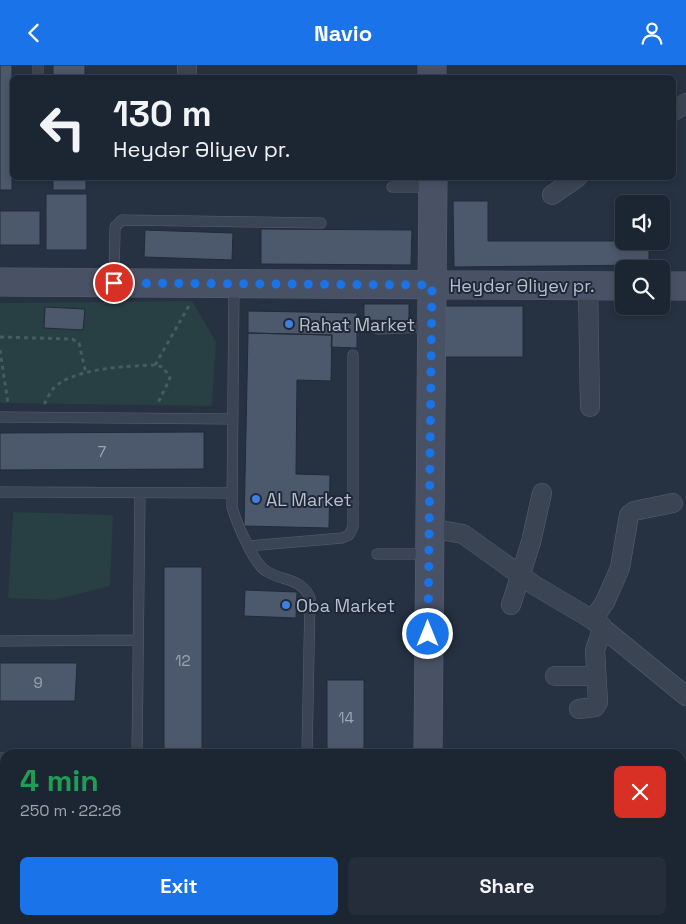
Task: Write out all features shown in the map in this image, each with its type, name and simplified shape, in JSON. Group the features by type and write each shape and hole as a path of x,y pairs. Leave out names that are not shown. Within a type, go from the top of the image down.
{"main road":[{"path":"428,749 433,182"},
{"name":"Heydər Əliyev pr.","path":"0,282 615,286"},
{"path":"670,286 686,286"}],"street":[{"path":"552,195 574,180"},
{"path":"588,285 590,407"},
{"path":"511,605 542,493"},
{"path":"579,709 595,707 598,702 595,650 598,624 605,602 620,568 629,515 634,511 673,503"},
{"path":"429,541 463,534 520,575 598,624 686,696"},
{"path":"555,676 596,676"}],"lane":[{"path":"392,187 433,182"},
{"path":"114,283 115,227 122,220 321,223"},
{"path":"234,283 232,493 235,519 262,568 300,584 307,590 310,598 307,749"},
{"path":"378,329 431,327"},
{"path":"249,546 342,538 349,535 353,527 353,355"},
{"path":"0,417 233,419"},
{"path":"0,491 232,493"},
{"path":"137,749 140,493"},
{"path":"377,554 429,541"},
{"path":"0,641 137,640"}],"path":[{"path":"155,365 192,301"},
{"path":"0,337 72,339 79,343 86,374"},
{"path":"0,349 8,403"},
{"path":"44,404 52,389 64,381 101,368 155,365 163,367 170,377 157,405"}],"green space":[{"path":"192,301 216,342 212,406 0,403 0,303"},
{"path":"13,512 113,515 110,586 54,600 8,598"}],"building":[{"path":"0,65 12,65 12,75 10,75 10,180 12,180 12,190 0,190"},
{"path":"53,65 85,65 85,75 53,75"},
{"path":"53,180 86,180 86,190 53,190"},
{"path":"46,194 87,194 87,250 46,250"},
{"path":"453,201 488,201 488,241 615,241 615,250 649,250 649,260 615,260 615,265 454,267"},
{"path":"0,211 40,211 40,245 0,245"},
{"path":"261,229 412,230 411,265 261,264"},
{"path":"145,230 233,233 232,260 144,257"},
{"path":"364,304 409,304 409,321 364,320"},
{"path":"445,306 523,306 523,357 445,357"},
{"path":"45,307 85,309 83,330 44,328"},
{"path":"248,311 357,313 357,348 331,347 332,335 248,333"},
{"path":"248,333 332,335 331,381 297,380 296,474 330,475 329,528 244,526"},
{"path":"204,432 204,469 0,470 0,433"},
{"path":"164,567 202,567 202,749 164,749"},
{"path":"245,590 297,592 296,618 244,616"},
{"path":"0,663 77,663 75,701 0,701"},
{"path":"327,680 364,680 364,749 327,749"}],"place":[{"name":"Rahat Market","path":"289,324"},
{"name":"AL Market","path":"256,499"},
{"name":"Oba Market","path":"286,605"}],"route":[{"path":"114,283 432,285 428,634"}]}
